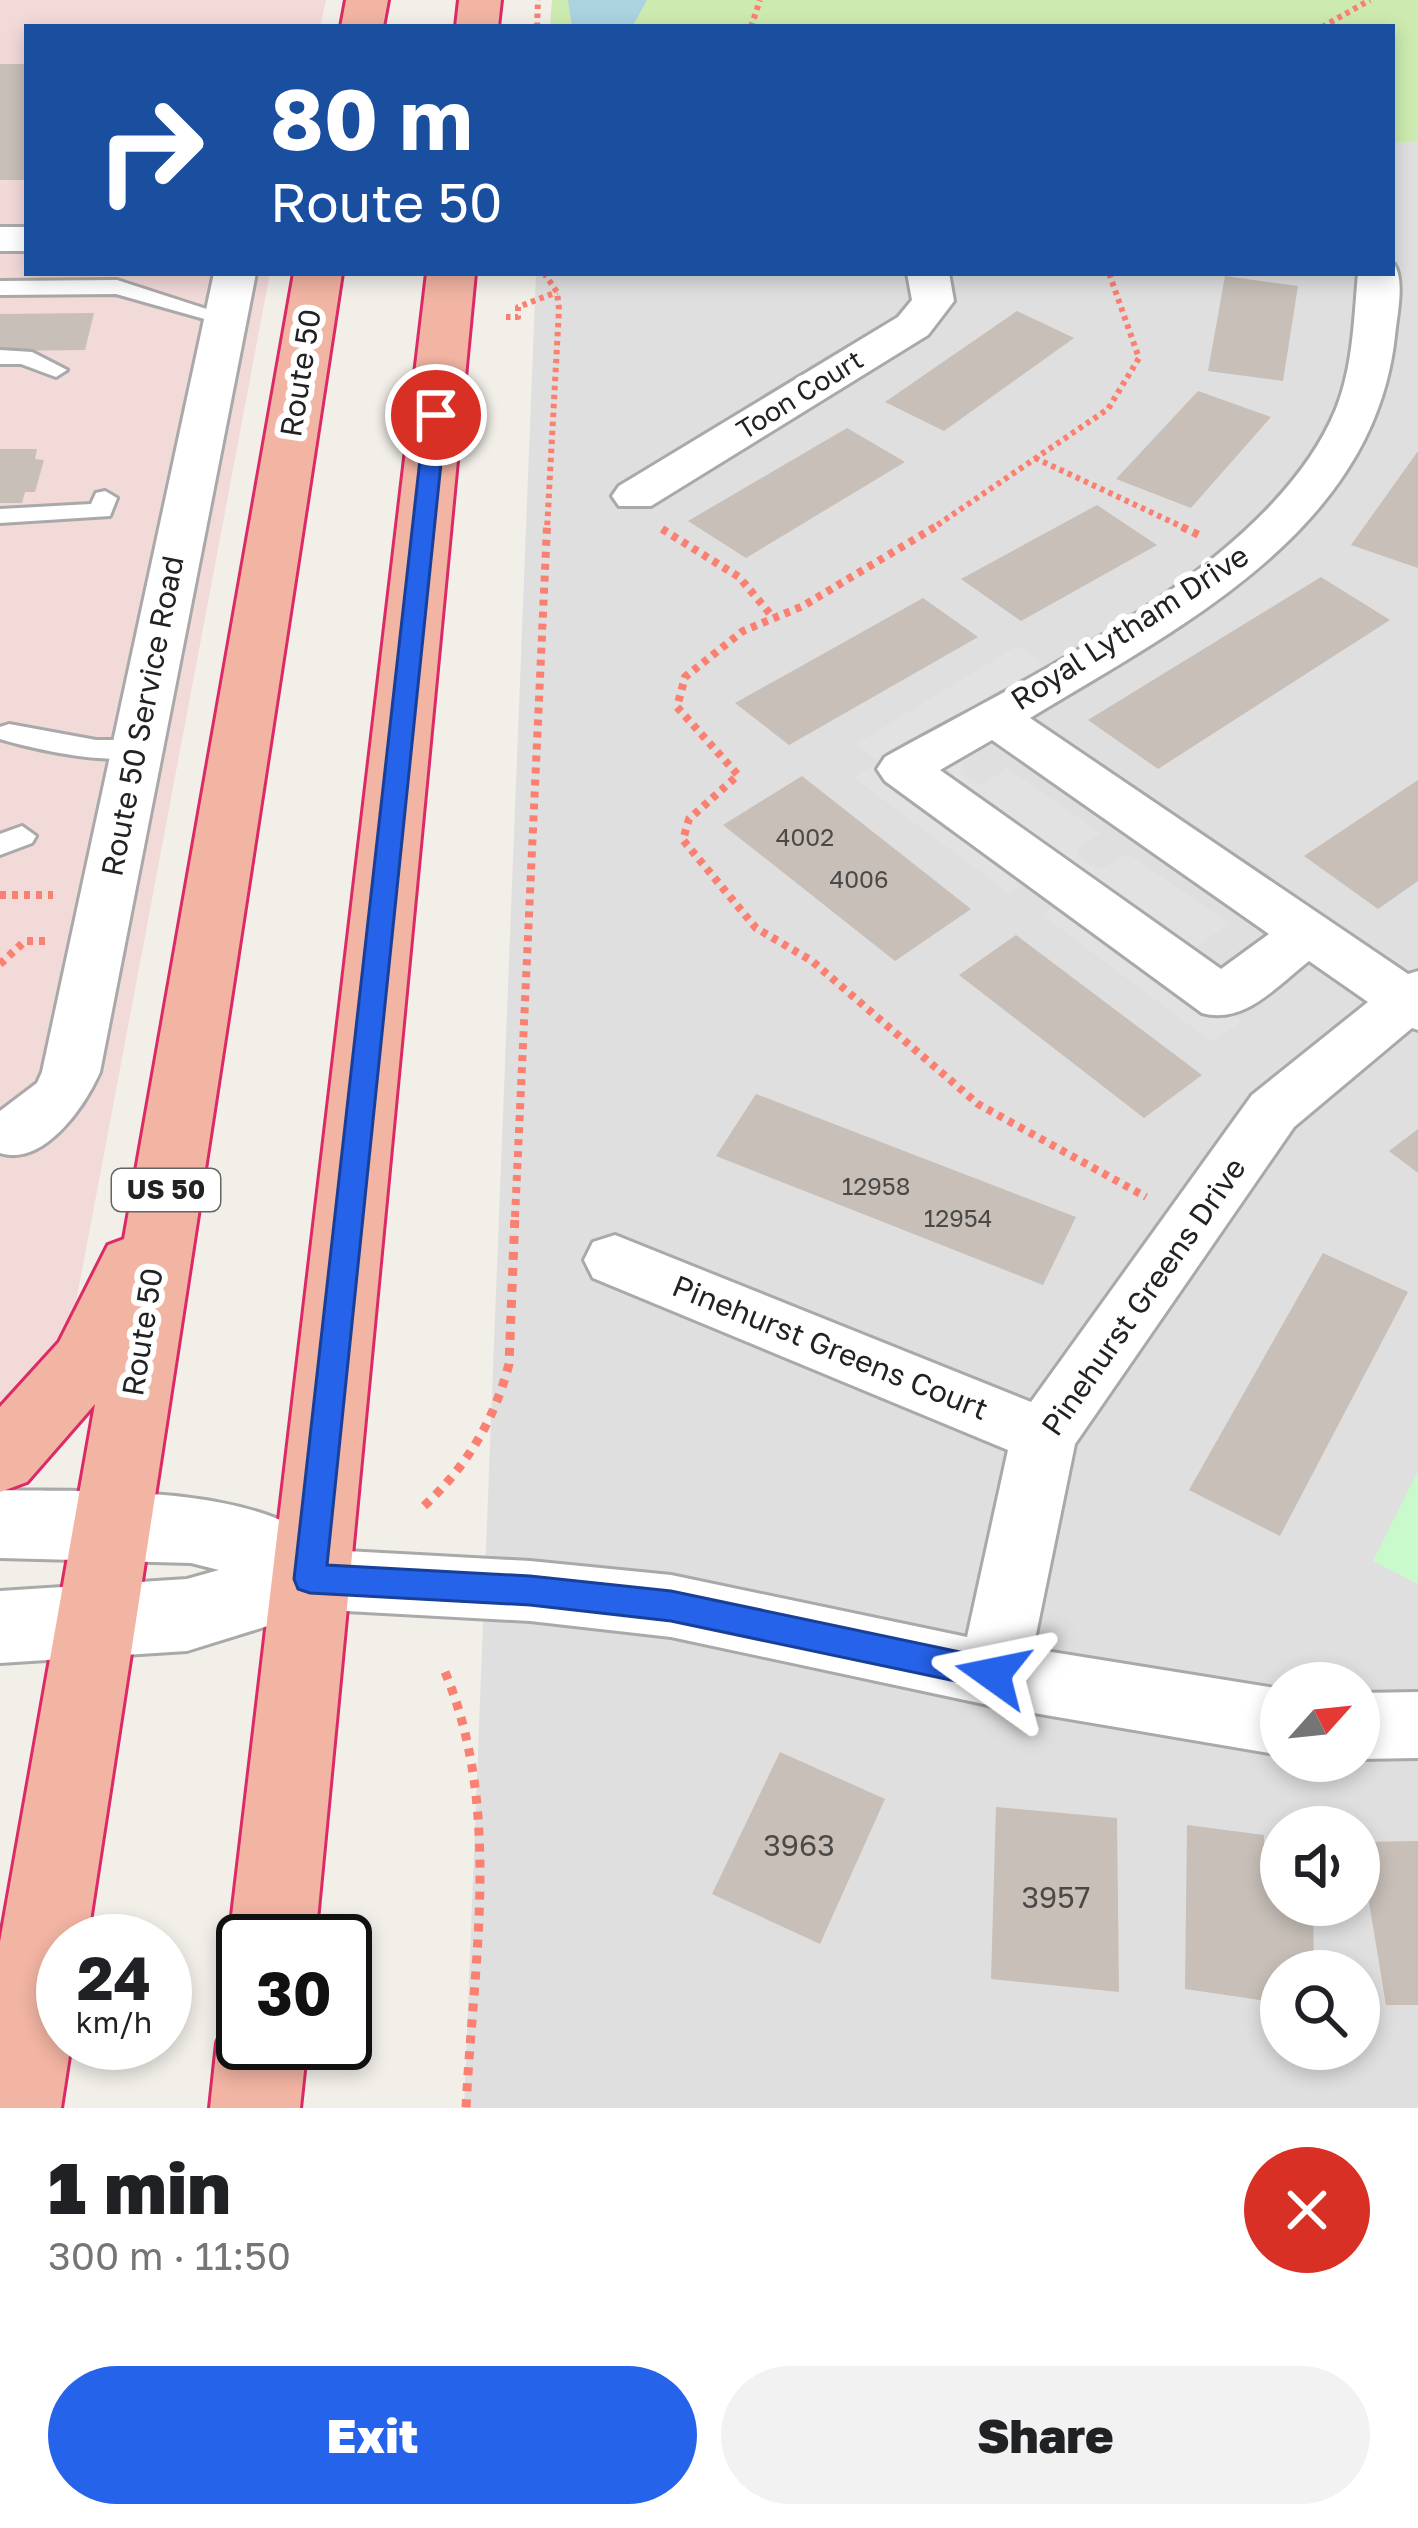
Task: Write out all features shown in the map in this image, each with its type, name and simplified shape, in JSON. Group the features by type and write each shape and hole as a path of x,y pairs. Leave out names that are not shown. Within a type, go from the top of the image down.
{"highway":[{"name":"Route 50","path":"16,2108 318,276"},
{"path":"275,1914 451,276"},
{"path":"0,1459 85,1364 164,1203"},
{"path":"255,2108 259,2070"}],"street":[{"name":"Route 50 Service Road","path":"6,1134 60,1097 71,1072 235,276"},
{"name":"Toon Court","path":"640,507 914,326 933,301 929,276"},
{"name":"Royal Lytham Drive","path":"1387,276 1359,407 1324,476 1264,540 1159,615 994,717 1308,933 1414,1000"},
{"path":"994,717 903,769 1222,998 1308,933"},
{"name":"Pinehurst Greens Drive","path":"993,1674 1044,1436 1274,1111 1414,1000"},
{"name":"Pinehurst Greens Court","path":"615,1260 1044,1436"},
{"path":"0,1524 191,1529 248,1543 310,1579"},
{"path":"0,1627 187,1615 310,1579 530,1591 671,1606 993,1674 1260,1718"},
{"path":"1380,1725 1418,1724"}],"lane":[{"path":"0,288 117,286 208,313"},
{"path":"0,357 24,357 56,370"},
{"path":"0,516 101,511 104,498"},
{"path":"0,506 54,516"},
{"path":"9,734 97,749 137,749"}],"path":[{"path":"1327,24 1370,0"},
{"path":"424,1507 479,1445 501,1403 509,1364 556,292 546,276"},
{"path":"506,317 518,316 518,307 556,292"},
{"path":"1035,458 1216,543"},
{"path":"640,507 743,581 765,600 772,616"},
{"path":"0,895 61,895"},
{"path":"0,964 25,941 52,941"},
{"path":"445,1672 460,1694 474,1747 477,1802 466,2108"}],"shaded area":[{"path":"0,0 326,0 321,24 24,24 24,276 269,276 71,1329 0,1428"},
{"path":"1418,142 1418,2108 464,2108 536,276 1395,276 1395,143"},
{"path":"1017,646 1044,664 958,717 991,743 962,763 965,777 983,785 1007,768 1100,833 1076,850 1085,863 1101,869 1128,854 1229,923 1169,967 1243,1021 1212,1042 1042,915 1065,897 1038,876 1009,893 854,778 879,761 856,744"}],"green space":[{"path":"552,0 1418,0 1418,142 1395,143 1395,24 550,24"},
{"path":"1418,1471 1418,1584 1373,1561"}],"water":[{"path":"568,0 647,0 634,24 572,24"}],"building":[{"path":"0,64 24,64 24,180 0,180"},
{"path":"1225,276 1298,286 1283,381 1208,371"},
{"path":"1017,311 1074,338 944,431 885,402"},
{"path":"94,313 85,350 0,351 0,314"},
{"path":"1198,391 1271,417 1191,508 1116,479"},
{"path":"847,428 905,462 746,558 688,521"},
{"path":"0,449 37,449 35,459 44,460 35,492 25,492 22,503 0,503"},
{"path":"1418,451 1418,568 1351,545"},
{"path":"1097,505 1157,545 1021,621 961,579"},
{"path":"1321,577 1390,620 1158,769 1088,720"},
{"path":"923,598 978,637 789,745 735,703"},
{"path":"802,776 971,909 895,961 723,825"},
{"path":"1418,780 1418,881 1378,909 1304,856"},
{"path":"1016,935 1202,1075 1144,1118 959,975"},
{"path":"756,1094 1076,1217 1043,1285 716,1156"},
{"path":"1418,1129 1418,1173 1389,1151"},
{"path":"1323,1253 1408,1292 1280,1536 1189,1490"},
{"path":"780,1752 885,1799 820,1944 712,1894"},
{"path":"996,1807 1117,1818 1119,1992 991,1979"},
{"path":"1187,1825 1260,1834 1260,1926 1313,1926 1314,1950 1260,1950 1260,2000 1185,1989"},
{"path":"1418,1841 1418,2005 1386,2005 1373,1926 1380,1926 1380,1842"}],"route":[{"path":"436,415 310,1579 530,1591 671,1606 993,1674"}]}
